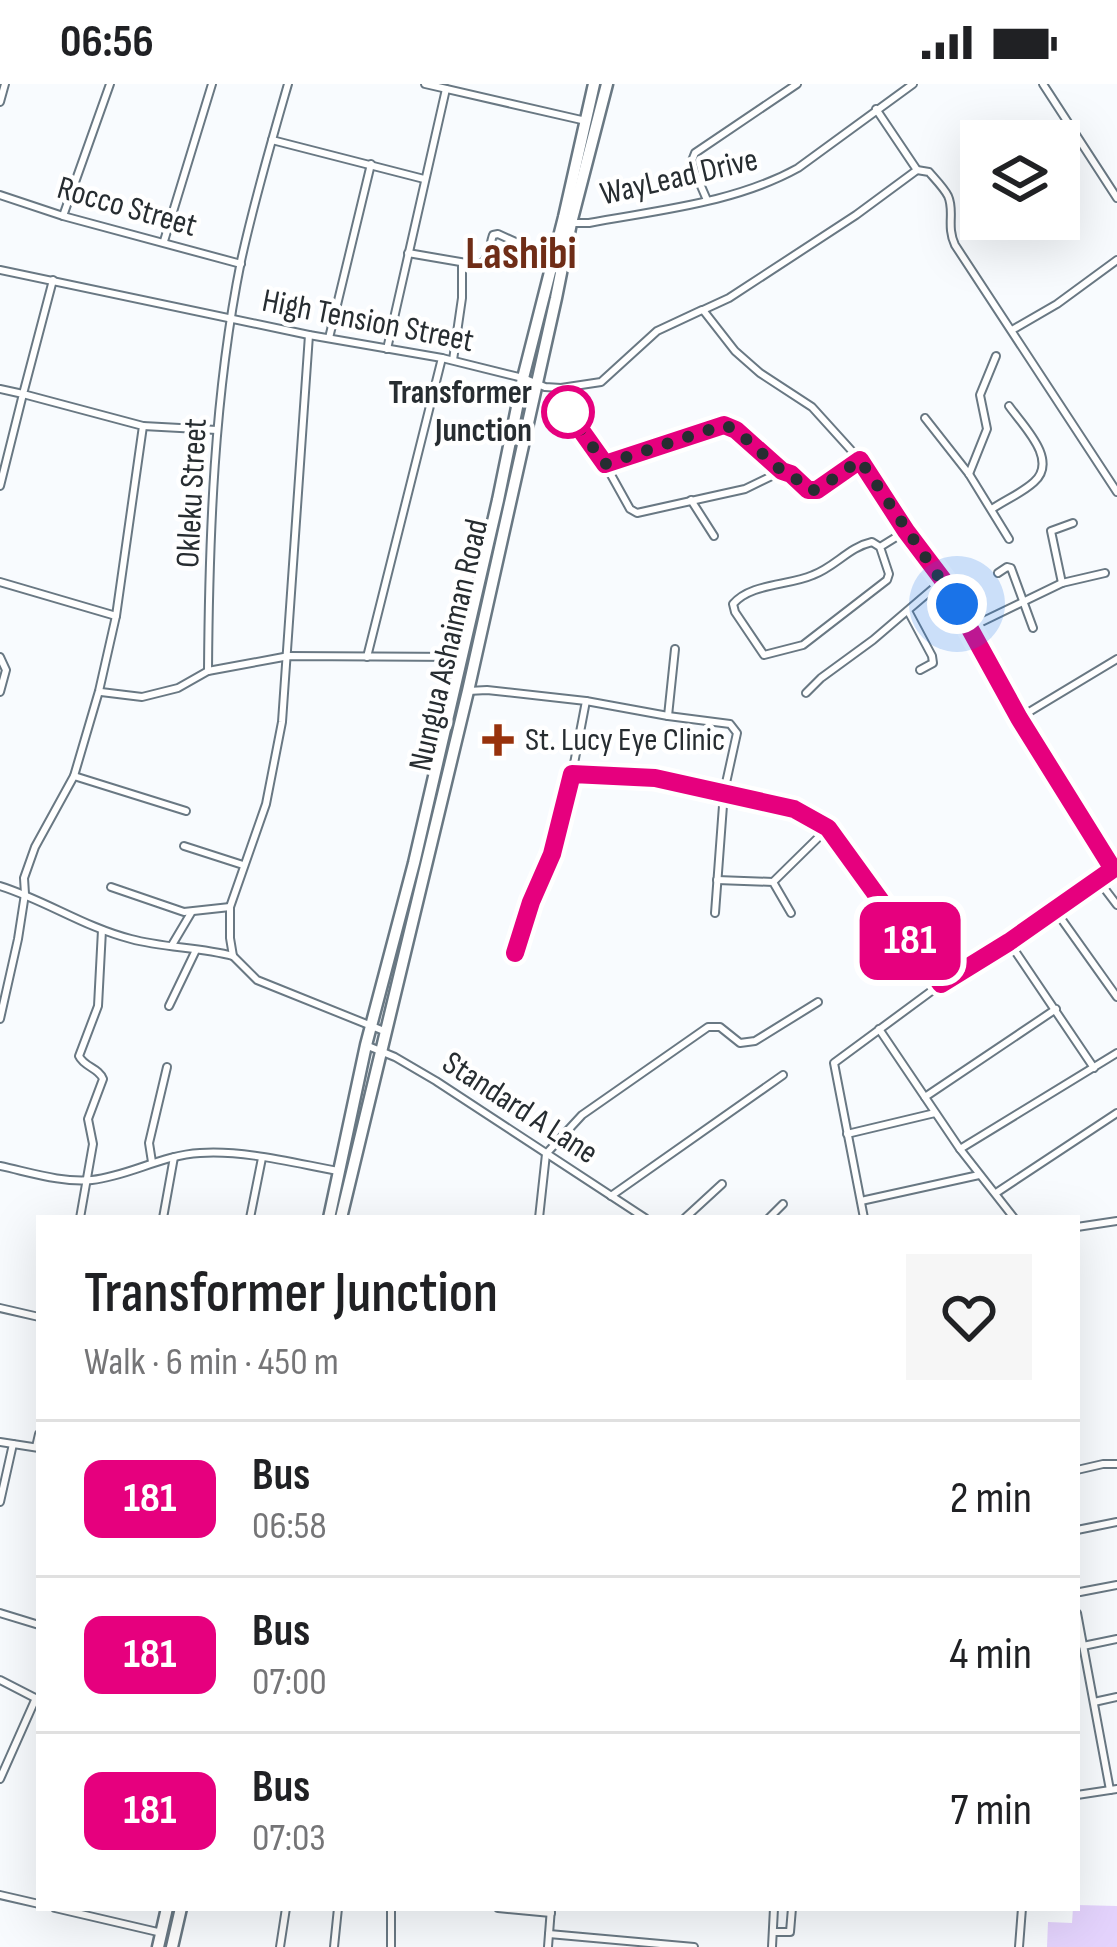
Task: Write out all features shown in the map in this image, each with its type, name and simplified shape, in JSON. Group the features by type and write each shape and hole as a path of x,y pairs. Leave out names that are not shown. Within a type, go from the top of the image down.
{"main road":[{"name":"Nungua Ashaiman Road","path":"341,1215 366,1045 398,986 468,691 571,223 594,84"},
{"name":"Nungua Ashaiman Road","path":"329,1215 346,1173 380,1049 377,1029 400,920 523,378 591,122 607,84"},
{"path":"158,1947 166,1911"},
{"path":"172,1947 180,1911"}],"street":[{"path":"0,102 5,84"},
{"path":"63,216 110,84"},
{"path":"163,242 212,84"},
{"name":"Okleku Street","path":"208,671 217,430 232,318 241,264 288,84"},
{"path":"425,84 591,122"},
{"path":"707,200 691,164 695,153 797,84"},
{"name":"WayLead Drive","path":"571,223 707,200 778,179 913,84"},
{"path":"1043,84 1117,198"},
{"path":"387,349 446,89"},
{"path":"876,110 917,170 929,172 949,197 949,232 955,245 1117,492"},
{"path":"272,140 424,178"},
{"path":"329,338 371,164"},
{"name":"High Tension Street","path":"0,270 442,358 561,388 601,382 657,331 729,298 917,170"},
{"name":"Rocco Street","path":"0,195 241,264"},
{"path":"408,253 478,265 498,234 554,259"},
{"path":"1012,330 1117,260"},
{"path":"453,361 462,261"},
{"path":"0,486 53,280"},
{"path":"703,310 735,351 812,407 860,460 943,580 1019,718 1115,868 941,984 834,1063 863,1215"},
{"path":"232,956 230,907 266,804 282,722 309,335"},
{"path":"969,474 987,429 980,395 997,356"},
{"path":"367,657 442,358"},
{"path":"0,389 143,426 217,430"},
{"path":"991,509 1034,482 1044,470 1044,457 1009,406"},
{"path":"568,412 637,513 745,489 782,471"},
{"path":"926,418 969,474 1009,539"},
{"path":"605,464 724,425 808,490 817,490 860,460"},
{"path":"0,1019 18,939 24,878 35,847 74,776 99,692 116,616 143,426"},
{"path":"692,500 714,536"},
{"path":"1062,583 1051,531 1073,523"},
{"path":"880,547 906,531"},
{"path":"872,542 880,547 887,580 803,645 764,655 735,612 733,604 744,593 816,575 860,545 872,542"},
{"path":"998,573 1011,568 1034,628"},
{"path":"971,627 1062,583 1105,572"},
{"path":"806,693 943,580"},
{"path":"0,582 116,616"},
{"path":"908,610 932,656 933,662 920,670"},
{"path":"668,716 675,649"},
{"path":"99,692 142,697 178,688 208,671 289,656 462,657"},
{"path":"0,657 6,670 0,692"},
{"path":"1019,718 1117,659"},
{"path":"468,691 586,701 735,728 724,791 715,913"},
{"path":"515,953 552,854 586,701"},
{"path":"572,774 655,778 724,791 794,809 828,828 941,984"},
{"path":"74,776 186,811"},
{"path":"717,880 773,882 828,828"},
{"path":"184,846 243,865"},
{"path":"1098,880 1117,905"},
{"path":"773,882 791,913"},
{"path":"0,886 134,940 232,956 256,980 377,1029"},
{"path":"111,886 191,913 230,907"},
{"path":"1055,910 1117,998"},
{"path":"172,945 191,913"},
{"path":"80,1215 93,1144 88,1120 103,1079 79,1056 98,1006 102,930"},
{"path":"1009,942 1094,1068"},
{"path":"169,1006 196,949"},
{"path":"539,1215 546,1154 582,1115 708,1027 720,1027 740,1043 755,1041 818,1002"},
{"path":"925,1097 1056,1009"},
{"path":"880,1028 960,1150 1012,1215"},
{"name":"Standard A Lane","path":"366,1045 436,1081 633,1215"},
{"path":"960,1150 1117,1052"},
{"path":"152,1162 149,1143 167,1066"},
{"path":"611,1196 783,1075"},
{"path":"847,1134 935,1113"},
{"path":"995,1193 1117,1113"},
{"path":"0,1166 86,1180 204,1152 346,1173"},
{"path":"164,1215 174,1156"},
{"path":"251,1215 262,1158"},
{"path":"861,1201 979,1175"},
{"path":"688,1215 722,1184"},
{"path":"772,1215 783,1204"},
{"path":"1080,1227 1117,1221"},
{"path":"0,1308 36,1316"},
{"path":"0,1442 36,1448"},
{"path":"0,1502 13,1444"},
{"path":"1080,1469 1117,1465"},
{"path":"1080,1529 1117,1522"},
{"path":"1080,1592 1117,1586"},
{"path":"0,1613 36,1624"},
{"path":"1080,1630 1113,1790 1080,1796"},
{"path":"1083,1646 1117,1639"},
{"path":"0,1680 36,1698"},
{"path":"1094,1702 1117,1697"},
{"path":"0,1778 36,1703"},
{"path":"0,1895 36,1903"},
{"path":"68,1911 162,1933"},
{"path":"280,1947 286,1911"},
{"path":"334,1947 338,1911"},
{"path":"392,1911 392,1947"},
{"path":"548,1947 551,1911"},
{"path":"772,1947 774,1911"},
{"path":"773,1932 790,1932 792,1911"},
{"path":"1019,1947 1022,1911"},
{"path":"549,1934 694,1947"}],"shaded area":[{"path":"1080,1905 1117,1906 1117,1947 1047,1947 1048,1922 1072,1923 1073,1911 1080,1911"}],"bus line":[{"name":"181","path":"515,953 552,854 572,774 655,778 753,798 794,809 828,828 941,984 1113,869 1019,718 943,580 860,460 817,490 808,490 724,425 605,464 568,412"}],"place":[{"name":"Transformer Junction","path":"568,412"},
{"name":"St. Lucy Eye Clinic","path":"498,740"}],"district":[{"name":"Lashibi","path":"521,254"}],"route":[{"path":"568,412 605,464 724,425 808,490 817,490 860,460 957,604"}]}
